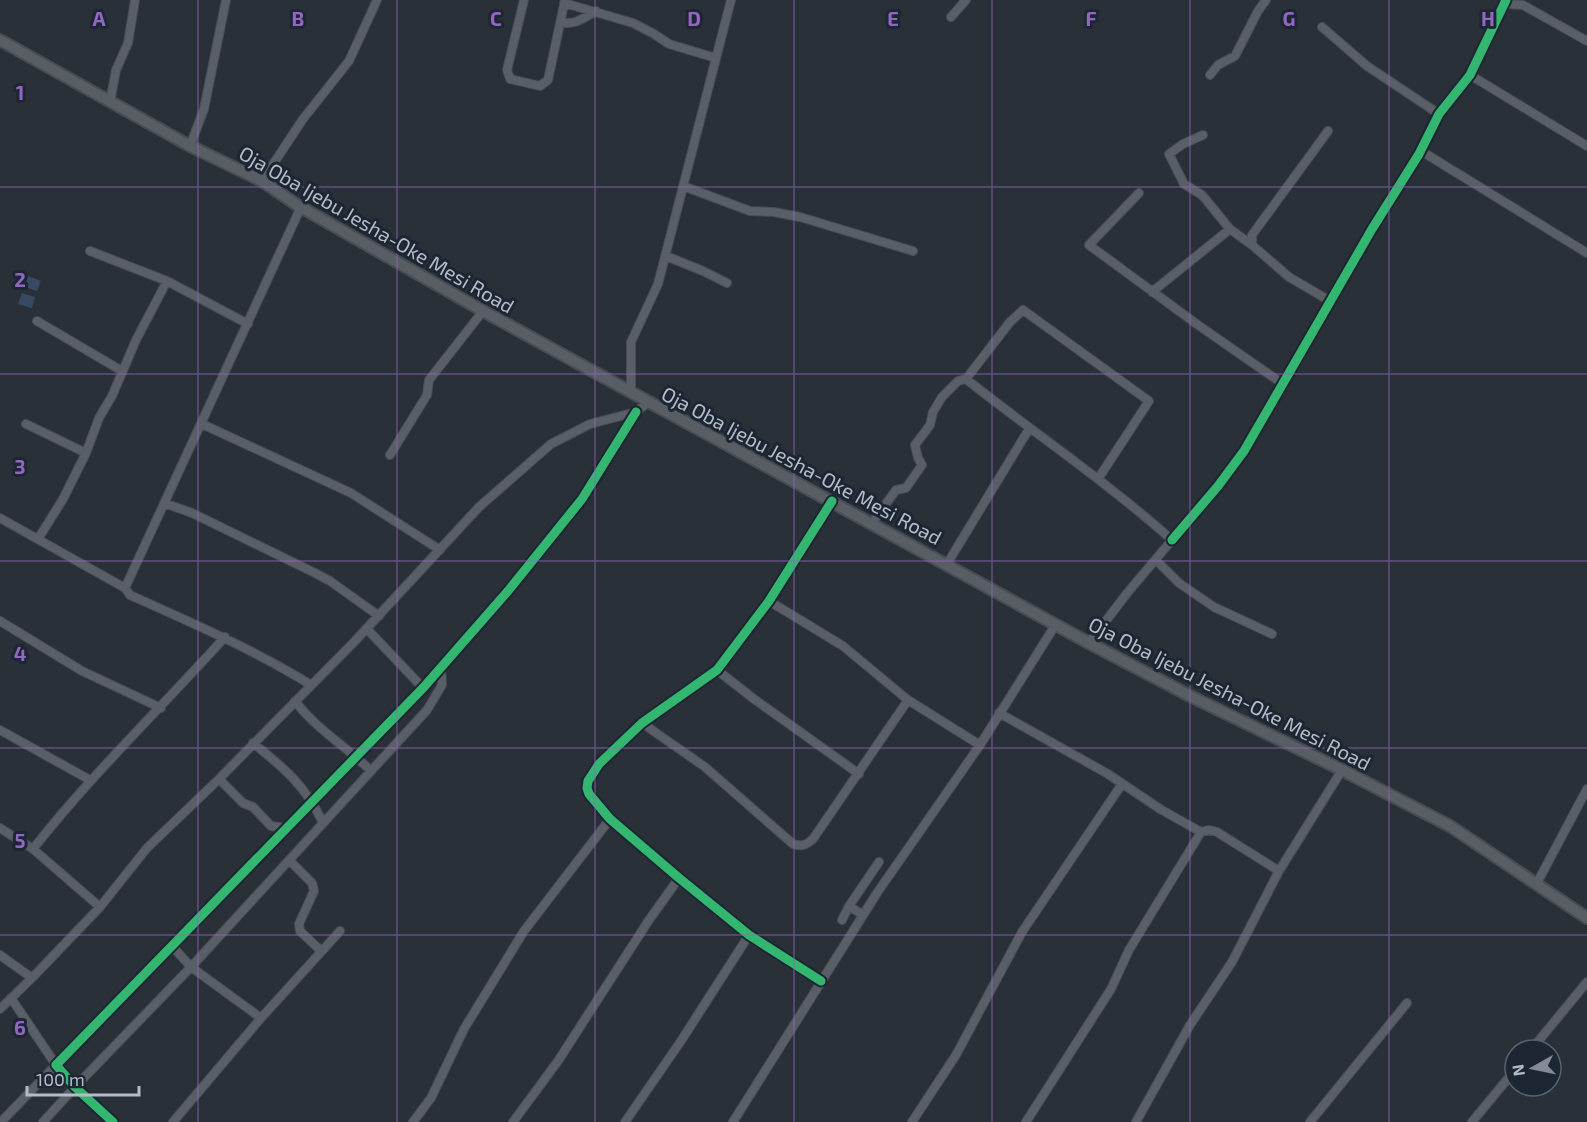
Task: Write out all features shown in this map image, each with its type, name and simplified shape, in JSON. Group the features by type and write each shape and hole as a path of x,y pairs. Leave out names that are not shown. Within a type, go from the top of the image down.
{"main road":[{"name":"Oja Oba Ijebu Jesha-Oke Mesi Road","path":"0,40 190,146 262,181 302,207 483,311 1089,643 1450,826 1587,918"}],"street":[{"path":"110,102 116,70 128,43 135,0"},
{"path":"190,146 204,108 226,0"},
{"path":"262,181 303,119 349,61 377,0"},
{"path":"524,0 507,70 510,79 535,86 540,86 548,80 565,1 633,23 669,44 716,58"},
{"path":"631,393 631,342 654,295 666,256 731,0"},
{"path":"951,17 966,0"},
{"path":"1210,75 1218,65 1235,56 1266,0"},
{"path":"1089,643 1244,451 1372,229 1419,154 1439,114 1470,75 1506,2 1523,5 1587,41"},
{"path":"561,22 568,24 577,22 596,11"},
{"path":"1322,27 1367,66 1439,114"},
{"path":"1470,75 1587,146"},
{"path":"1252,245 1252,235 1328,131"},
{"path":"1203,135 1183,144 1169,154 1184,184 1202,195 1230,229 1289,277 1330,301"},
{"path":"1419,154 1426,154 1587,254"},
{"path":"683,186 750,211 774,212 800,218 914,251"},
{"path":"1139,193 1089,245 1283,384"},
{"path":"125,588 302,207"},
{"path":"1152,292 1230,229"},
{"path":"90,251 168,281 248,324"},
{"path":"666,256 727,283"},
{"path":"38,539 63,499 86,453 99,418 168,281"},
{"path":"872,523 896,490 906,488 922,465 915,445 930,425 933,412 942,397 958,381 966,379 1017,313 1023,310 1149,401 1098,479"},
{"path":"390,455 427,395 429,380 483,311"},
{"path":"37,321 122,371"},
{"path":"966,379 1136,508 1172,540"},
{"path":"1,1122 423,688 508,591 582,498 636,412 649,402"},
{"path":"0,1009 100,907 147,848 219,779 367,629 479,507 551,444 590,424 636,412"},
{"path":"26,424 86,453"},
{"path":"202,424 351,493 440,550"},
{"path":"947,564 1029,429"},
{"path":"821,981 749,935 679,878 610,819 589,794 588,782 599,764 642,723 717,670 769,601 832,501"},
{"path":"164,503 192,513 315,573 379,616"},
{"path":"0,518 125,588 130,595 271,660 311,686"},
{"path":"1156,560 1179,583 1214,607 1272,634"},
{"path":"769,601 843,646 908,700 980,745"},
{"path":"0,621 82,671 161,708"},
{"path":"733,1122 863,915 980,745 1056,624"},
{"path":"367,629 423,688"},
{"path":"33,849 90,780 161,708 225,637"},
{"path":"43,1122 190,967 435,699 442,685 441,667"},
{"path":"717,670 859,774"},
{"path":"642,723 705,767 793,844 800,846 813,839 908,700"},
{"path":"295,701 308,719 356,756 371,771"},
{"path":"999,712 1108,774 1180,822 1201,832 1209,830 1217,832 1279,871"},
{"path":"0,730 90,780"},
{"path":"253,743 288,772 313,801 323,823"},
{"path":"1136,1122 1190,1025 1232,962 1279,871 1342,770"},
{"path":"219,779 243,803 253,807 271,826 286,828"},
{"path":"912,1122 956,1055 1022,932 1122,784"},
{"path":"1537,883 1587,789"},
{"path":"413,1122 431,1098 464,1029 524,931 610,819"},
{"path":"0,828 33,849 100,907"},
{"path":"1026,1122 1111,989 1129,950 1201,832"},
{"path":"289,860 312,883 314,891 299,924 300,931 321,951"},
{"path":"842,920 879,862"},
{"path":"513,1122 558,1062 648,920 679,878"},
{"path":"849,906 863,915"},
{"path":"173,1122 261,1018 340,931"},
{"path":"624,1122 681,1041 749,935"},
{"path":"172,946 190,967 261,1018"},
{"path":"0,955 32,978"},
{"path":"1541,1038 1587,982"},
{"path":"10,998 56,1065 75,1087 113,1122"},
{"path":"1310,1122 1407,1003"},
{"path":"1472,1122 1503,1085"}],"water":[{"path":"28,276 41,281 37,291 24,287"},
{"path":"22,293 35,297 32,308 18,304"}],"cycle path":[{"path":"1172,540 1244,451 1372,229 1419,154 1439,114 1470,75 1506,0"},
{"path":"113,1122 75,1087 56,1065 423,688 508,591 582,499 636,412"},
{"path":"821,981 749,935 679,878 610,819 589,794 587,788 588,781 599,764 642,723 717,670 769,601 832,501"}]}
